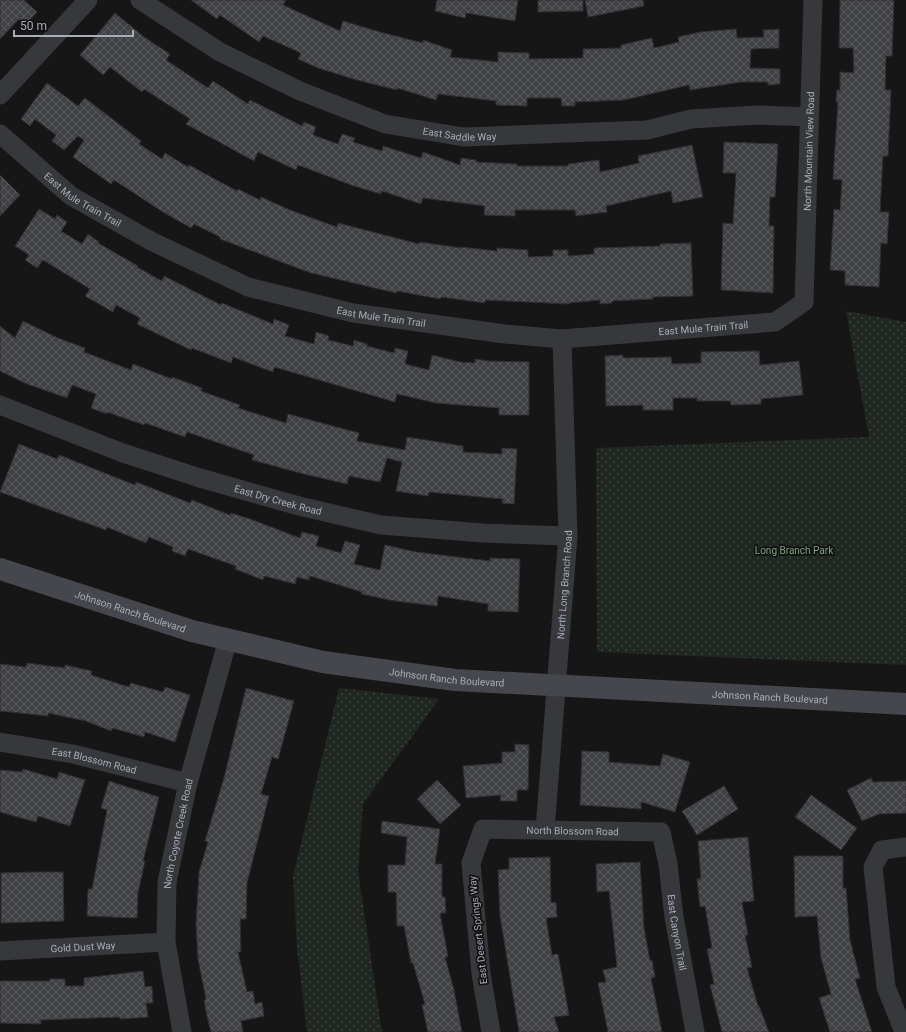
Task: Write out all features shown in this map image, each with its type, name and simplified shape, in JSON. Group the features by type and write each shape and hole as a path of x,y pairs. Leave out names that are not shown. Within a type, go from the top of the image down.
{"street":[{"path":"0,96 88,0"},
{"name":"East Saddle Way","path":"140,0 220,52 300,91 392,125 464,137 647,130 692,119 759,115 808,117"},
{"name":"North Mountain View Road","path":"804,302 808,117 814,0"},
{"name":"East Mule Train Trail","path":"0,134 70,196 151,241 248,287 353,314 505,334 562,339 775,322 804,302"},
{"name":"North Long Branch Road","path":"545,830 568,536 562,339"},
{"name":"East Dry Creek Road","path":"0,405 123,453 172,469 299,506 381,526 483,533 568,536"},
{"name":"Johnson Ranch Boulevard","path":"0,569 192,631 323,662 454,680 906,704"},
{"name":"North Coyote Creek Road","path":"182,1032 166,942 167,882 188,783 228,639"},
{"name":"East Blossom Road","path":"0,742 73,754 188,783"},
{"name":"North Blossom Road","path":"483,829 661,832"},
{"name":"East Desert Springs Way","path":"483,829 471,863 481,974 491,1032"},
{"name":"East Canyon Trail","path":"661,832 668,864 674,917 695,1032"},
{"path":"904,1032 886,987 873,867 882,850 906,847"},
{"name":"Gold Dust Way","path":"0,951 166,942"}],"green space":[{"name":"Long Branch Park","path":"846,311 906,322 906,665 597,652 596,448 869,437"},
{"path":"339,688 439,699 363,804 358,871 382,1032 307,1032 297,947 293,876"}],"building":[{"path":"0,0 24,0 37,12 25,25 19,19 0,39"},
{"path":"191,0 286,0 283,5 340,31 343,21 423,43 423,40 452,50 450,57 498,62 498,52 529,53 529,59 583,58 583,49 621,48 621,45 652,38 654,48 679,42 678,37 700,32 736,29 737,38 764,37 763,30 779,29 779,48 751,49 750,68 780,69 780,84 768,85 768,82 741,82 690,90 689,85 624,100 575,102 575,106 562,106 561,98 527,98 527,106 496,105 496,101 438,94 436,100 397,88 397,90 357,80 318,68 298,59 301,53 263,36 259,42 220,15 217,19"},
{"path":"437,0 518,0 515,21 466,13 465,18 435,11"},
{"path":"538,0 583,0 583,11 538,12"},
{"path":"585,0 643,0 644,6 588,17"},
{"path":"840,0 894,0 892,56 886,56 885,90 891,90 888,156 883,156 880,212 889,212 887,244 881,243 879,287 845,285 845,271 830,270 834,209 840,210 842,180 833,179 838,102 836,102 837,90 840,90 840,72 854,73 853,48 839,48"},
{"path":"115,13 144,37 170,54 166,60 208,88 213,81 248,104 250,100 302,126 304,122 316,127 313,135 338,144 342,134 355,138 353,142 382,151 383,146 421,158 423,152 460,165 461,158 476,160 476,162 517,164 517,166 568,166 568,164 599,160 600,172 639,163 638,156 692,145 703,197 673,203 671,191 606,206 607,212 576,216 575,210 515,210 515,216 484,215 485,206 423,198 421,204 382,191 381,194 354,186 298,165 296,170 258,152 254,161 186,124 190,119 144,89 142,92 110,67 103,75 80,55"},
{"path":"47,83 78,106 85,98 141,141 139,144 162,159 165,153 188,167 189,165 237,191 238,189 260,200 261,197 290,210 337,227 338,223 419,244 420,242 497,251 497,248 528,250 528,257 553,256 553,250 568,250 568,256 594,254 594,248 660,246 660,244 691,243 693,296 653,297 653,299 612,301 612,303 600,304 600,300 569,304 485,300 485,303 441,297 440,299 397,291 396,293 311,273 220,239 220,237 194,224 191,228 163,212 114,180 111,184 73,157 84,140 78,136 64,150 52,141 56,135 35,119 30,126 21,119"},
{"path":"724,142 778,144 775,197 770,197 769,226 774,226 773,293 721,290 723,223 733,224 736,173 723,173"},
{"path":"0,175 20,195 0,216"},
{"path":"39,209 55,219 57,215 67,222 61,231 82,244 88,234 99,242 98,243 162,281 164,276 221,305 222,303 273,324 274,319 289,325 285,336 314,344 316,332 329,336 328,340 353,346 354,340 367,344 367,346 394,353 395,348 408,351 405,364 429,370 432,355 460,362 475,363 475,359 488,361 529,362 529,415 499,415 499,408 436,403 397,394 395,402 274,367 273,372 233,357 231,363 192,348 191,350 137,324 140,318 116,305 113,312 85,296 90,289 43,260 37,268 25,260 29,255 15,246"},
{"path":"23,321 58,338 85,348 84,352 131,370 133,364 172,379 172,377 202,388 201,391 240,405 238,408 286,423 288,414 359,433 357,441 405,450 407,437 463,446 463,452 502,454 502,448 517,449 514,504 502,503 503,499 429,492 428,496 396,491 402,462 387,458 380,482 349,476 347,484 252,460 254,455 187,432 185,437 145,423 144,425 107,412 107,414 91,408 96,394 72,385 67,398 27,384 0,371 0,326 15,338"},
{"path":"759,351 760,365 799,361 803,395 761,399 761,404 731,405 730,401 697,401 697,398 673,398 673,410 643,410 643,405 606,406 605,356 623,355 623,358 671,357 672,364 701,363 701,352"},
{"path":"19,444 57,459 59,455 135,485 136,482 190,503 192,500 230,515 231,513 253,520 300,538 302,532 319,536 316,546 341,553 345,541 360,545 354,564 380,570 385,545 416,552 490,561 490,558 520,559 518,612 488,611 488,604 438,596 437,606 395,601 361,594 362,592 310,576 309,580 297,577 295,584 264,576 263,580 235,569 236,566 188,549 185,556 172,551 173,547 149,537 146,543 107,527 106,530 0,492"},
{"path":"27,663 65,668 65,665 92,671 91,675 129,687 131,683 163,692 165,687 190,695 175,742 145,732 144,737 112,728 111,731 86,721 48,713 48,716 0,711 0,664 26,667"},
{"path":"246,688 294,701 278,759 272,757 261,794 269,796 247,883 246,919 240,919 241,952 238,952 247,992 253,991 255,1004 262,1002 264,1016 241,1021 243,1032 211,1032 204,1000 206,999 198,959 196,924 199,872 208,842 205,841 224,778"},
{"path":"515,744 529,745 528,790 517,790 517,801 500,801 501,795 466,798 463,766 502,763 502,752 515,752"},
{"path":"582,751 609,752 609,762 660,766 663,754 690,762 675,812 641,802 641,809 580,805"},
{"path":"23,769 57,779 59,772 85,780 70,826 38,816 36,822 0,812 0,770 22,772"},
{"path":"871,778 873,782 906,781 906,813 879,814 862,821 847,790"},
{"path":"437,780 461,805 440,824 417,799"},
{"path":"109,781 159,797 143,861 145,861 138,893 137,918 87,916 88,889 92,889 107,810 101,808"},
{"path":"724,786 738,809 697,835 682,811"},
{"path":"811,795 857,828 841,850 795,817"},
{"path":"382,821 440,829 435,864 442,864 442,897 445,897 446,913 440,913 448,957 445,957 454,990 462,1032 428,1032 422,1005 425,1004 413,963 411,963 404,926 397,926 396,892 388,892 388,865 405,865 407,837 381,833"},
{"path":"748,837 754,901 742,902 748,935 745,935 752,967 747,968 758,1006 769,1032 722,1032 710,985 714,984 707,949 712,948 705,906 700,907 697,879 701,879 698,841"},
{"path":"794,856 843,856 843,888 846,888 850,940 860,978 855,979 872,1032 830,1032 819,998 831,994 821,958 817,916 795,917"},
{"path":"550,857 551,903 556,902 557,917 546,918 552,955 558,954 569,1015 554,1017 559,1032 519,1032 500,916 498,870 509,869 509,858"},
{"path":"640,862 644,928 650,961 652,960 655,977 651,978 662,1032 608,1032 598,983 606,982 603,970 617,967 609,891 597,892 596,864"},
{"path":"63,872 64,921 1,923 1,873"},
{"path":"143,971 145,987 152,986 153,1003 146,1003 148,1017 120,1019 120,1017 41,1020 41,1024 0,1023 0,981 50,981 50,979 65,979 65,986 84,986 84,978"}]}
